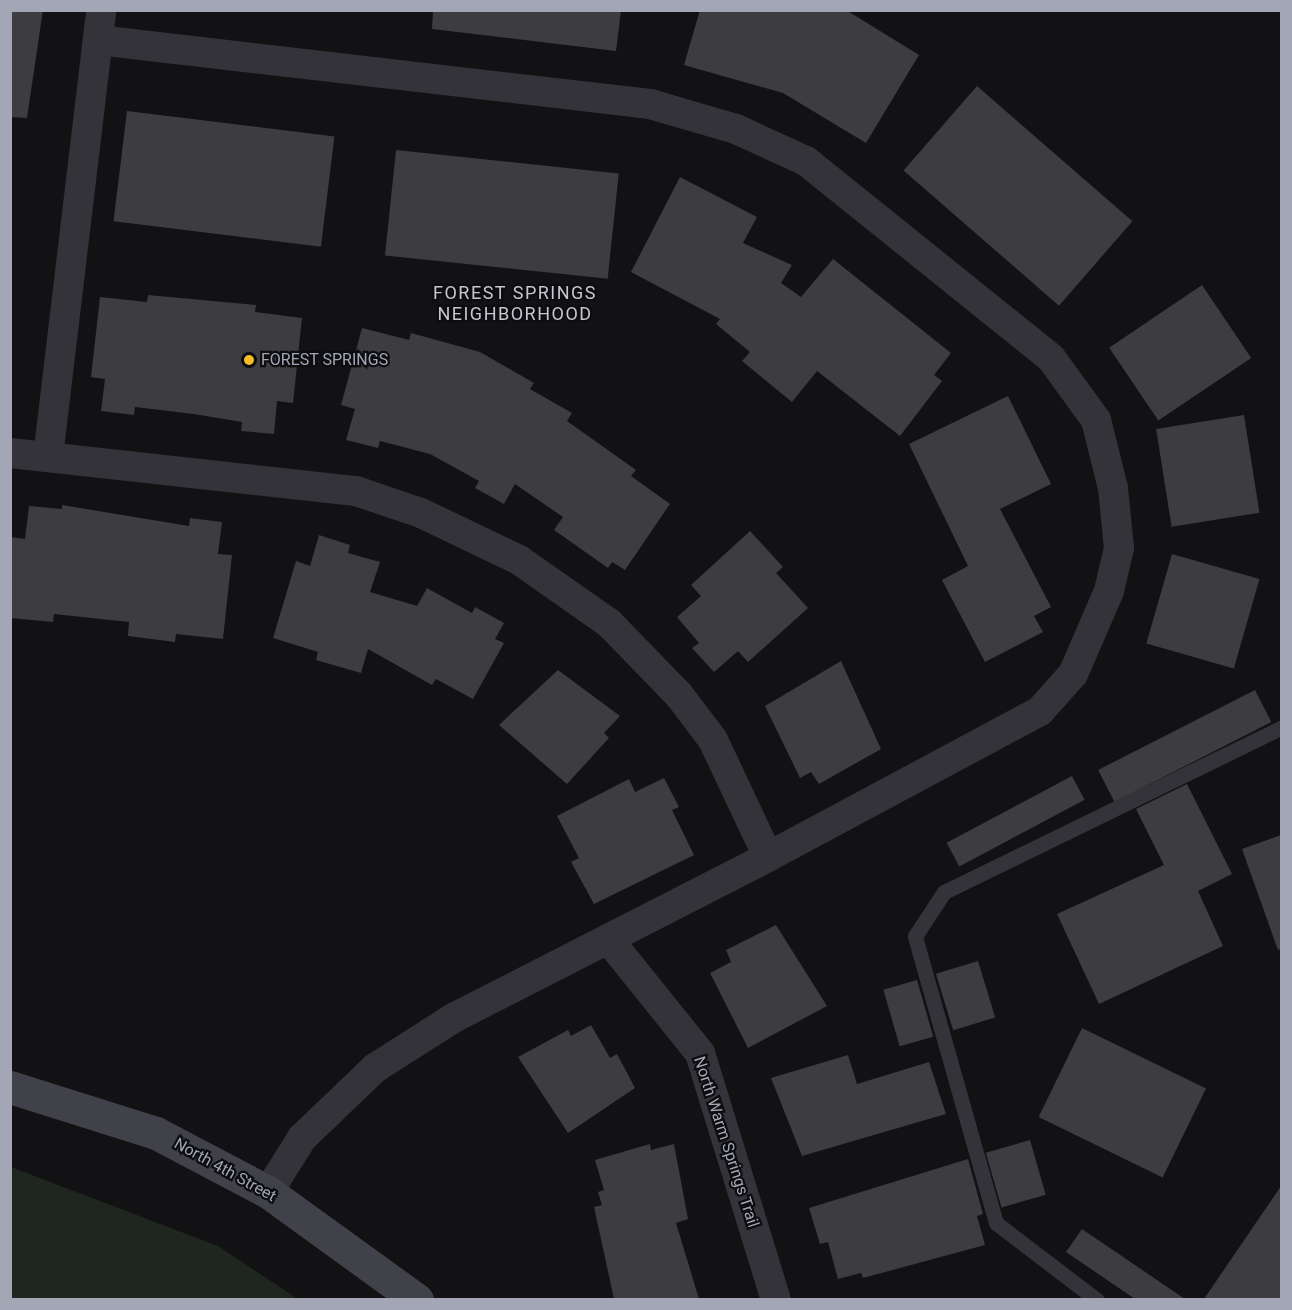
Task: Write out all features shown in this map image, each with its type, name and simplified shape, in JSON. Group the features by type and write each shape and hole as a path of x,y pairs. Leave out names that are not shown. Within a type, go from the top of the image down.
{"street":[{"path":"48,457 101,10"},
{"path":"98,40 650,104 736,129 806,161 1051,358 1096,420 1113,488 1119,548 1109,591 1073,674 1040,711 768,857 455,1017 375,1068 302,1138 268,1192"},
{"path":"10,453 356,491 421,513 519,560 609,624 680,695 713,740 768,857"},
{"name":"North Warm Springs Trail","path":"609,940 700,1053 776,1299"},
{"name":"North 4th Street","path":"10,1087 156,1133 268,1192 417,1299"}],"lane":[{"path":"1097,1299 996,1223 915,936 944,892 1281,727"}],"shaded area":[{"path":"11,1167 218,1246 298,1299 11,1299"}],"building":[{"path":"10,10 43,10 27,118 10,117"},
{"path":"433,10 621,10 616,51 432,29"},
{"path":"700,10 846,10 919,55 866,143 783,93 684,65"},
{"path":"977,86 1132,221 1059,306 904,171"},
{"path":"127,111 334,136 321,247 113,221"},
{"path":"396,150 619,173 608,279 385,255"},
{"path":"680,177 757,217 743,243 792,265 781,283 801,297 833,259 951,353 934,375 942,381 900,436 817,371 792,402 742,361 750,352 716,324 720,319 631,272"},
{"path":"1202,285 1251,358 1158,421 1109,348"},
{"path":"148,295 256,305 255,312 302,318 293,403 277,401 274,434 241,431 242,422 194,414 135,407 134,415 101,411 105,379 91,377 100,297 147,302"},
{"path":"362,328 409,340 411,333 480,352 534,383 530,389 572,413 567,421 636,470 631,476 670,504 625,570 612,562 608,568 554,530 563,517 515,484 504,504 475,488 479,481 430,454 380,441 378,448 346,440 355,409 341,405"},
{"path":"1008,396 1051,484 1000,509 1051,607 1034,616 1043,632 985,662 942,580 968,566 909,444"},
{"path":"1244,415 1259,513 1172,527 1156,429"},
{"path":"62,505 189,526 190,518 222,522 218,554 232,555 223,639 176,634 175,642 128,636 129,622 54,614 53,622 10,618 10,537 25,539 29,506 62,509"},
{"path":"750,531 783,567 776,573 808,608 748,662 738,651 714,672 692,648 699,643 677,617 701,596 691,585"},
{"path":"319,535 350,545 348,553 380,562 370,592 417,606 427,588 472,613 475,607 504,623 495,639 504,643 473,699 436,679 432,685 368,649 361,673 316,660 318,652 273,638 296,561 310,566"},
{"path":"1172,554 1259,579 1234,668 1146,643"},
{"path":"841,661 881,749 819,784 811,772 800,778 765,706"},
{"path":"558,670 620,716 604,733 609,738 567,784 499,725"},
{"path":"1255,690 1271,722 1115,802 1098,770"},
{"path":"1072,776 1085,800 959,867 947,843"},
{"path":"664,778 679,807 672,810 694,855 594,904 571,862 579,858 557,816 629,779 635,792"},
{"path":"1187,784 1232,874 1198,891 1223,946 1099,1004 1057,914 1164,865 1136,809"},
{"path":"1281,835 1281,949 1278,950 1242,849"},
{"path":"776,925 827,1006 748,1048 710,973 731,962 726,950"},
{"path":"978,961 995,1017 953,1030 936,974"},
{"path":"917,980 933,1037 900,1046 883,990"},
{"path":"591,1025 610,1058 617,1054 635,1088 568,1133 518,1057 568,1030 571,1036"},
{"path":"1082,1028 1206,1088 1163,1177 1039,1117"},
{"path":"848,1055 857,1084 929,1062 946,1114 802,1156 771,1078"},
{"path":"1030,1140 1046,1195 1001,1207 986,1153"},
{"path":"650,1144 651,1150 674,1144 688,1219 676,1223 699,1299 614,1299 594,1207 602,1205 598,1192 604,1190 595,1160"},
{"path":"968,1159 983,1214 977,1216 985,1245 863,1278 861,1273 838,1279 828,1242 820,1244 809,1208"},
{"path":"1281,1186 1281,1299 1204,1299"},
{"path":"1082,1229 1185,1299 1135,1299 1066,1252"}],"place":[{"name":"FOREST SPRINGS","path":"249,360"}],"district":[{"name":"FOREST SPRINGS NEIGHBORHOOD","path":"515,304"}]}
